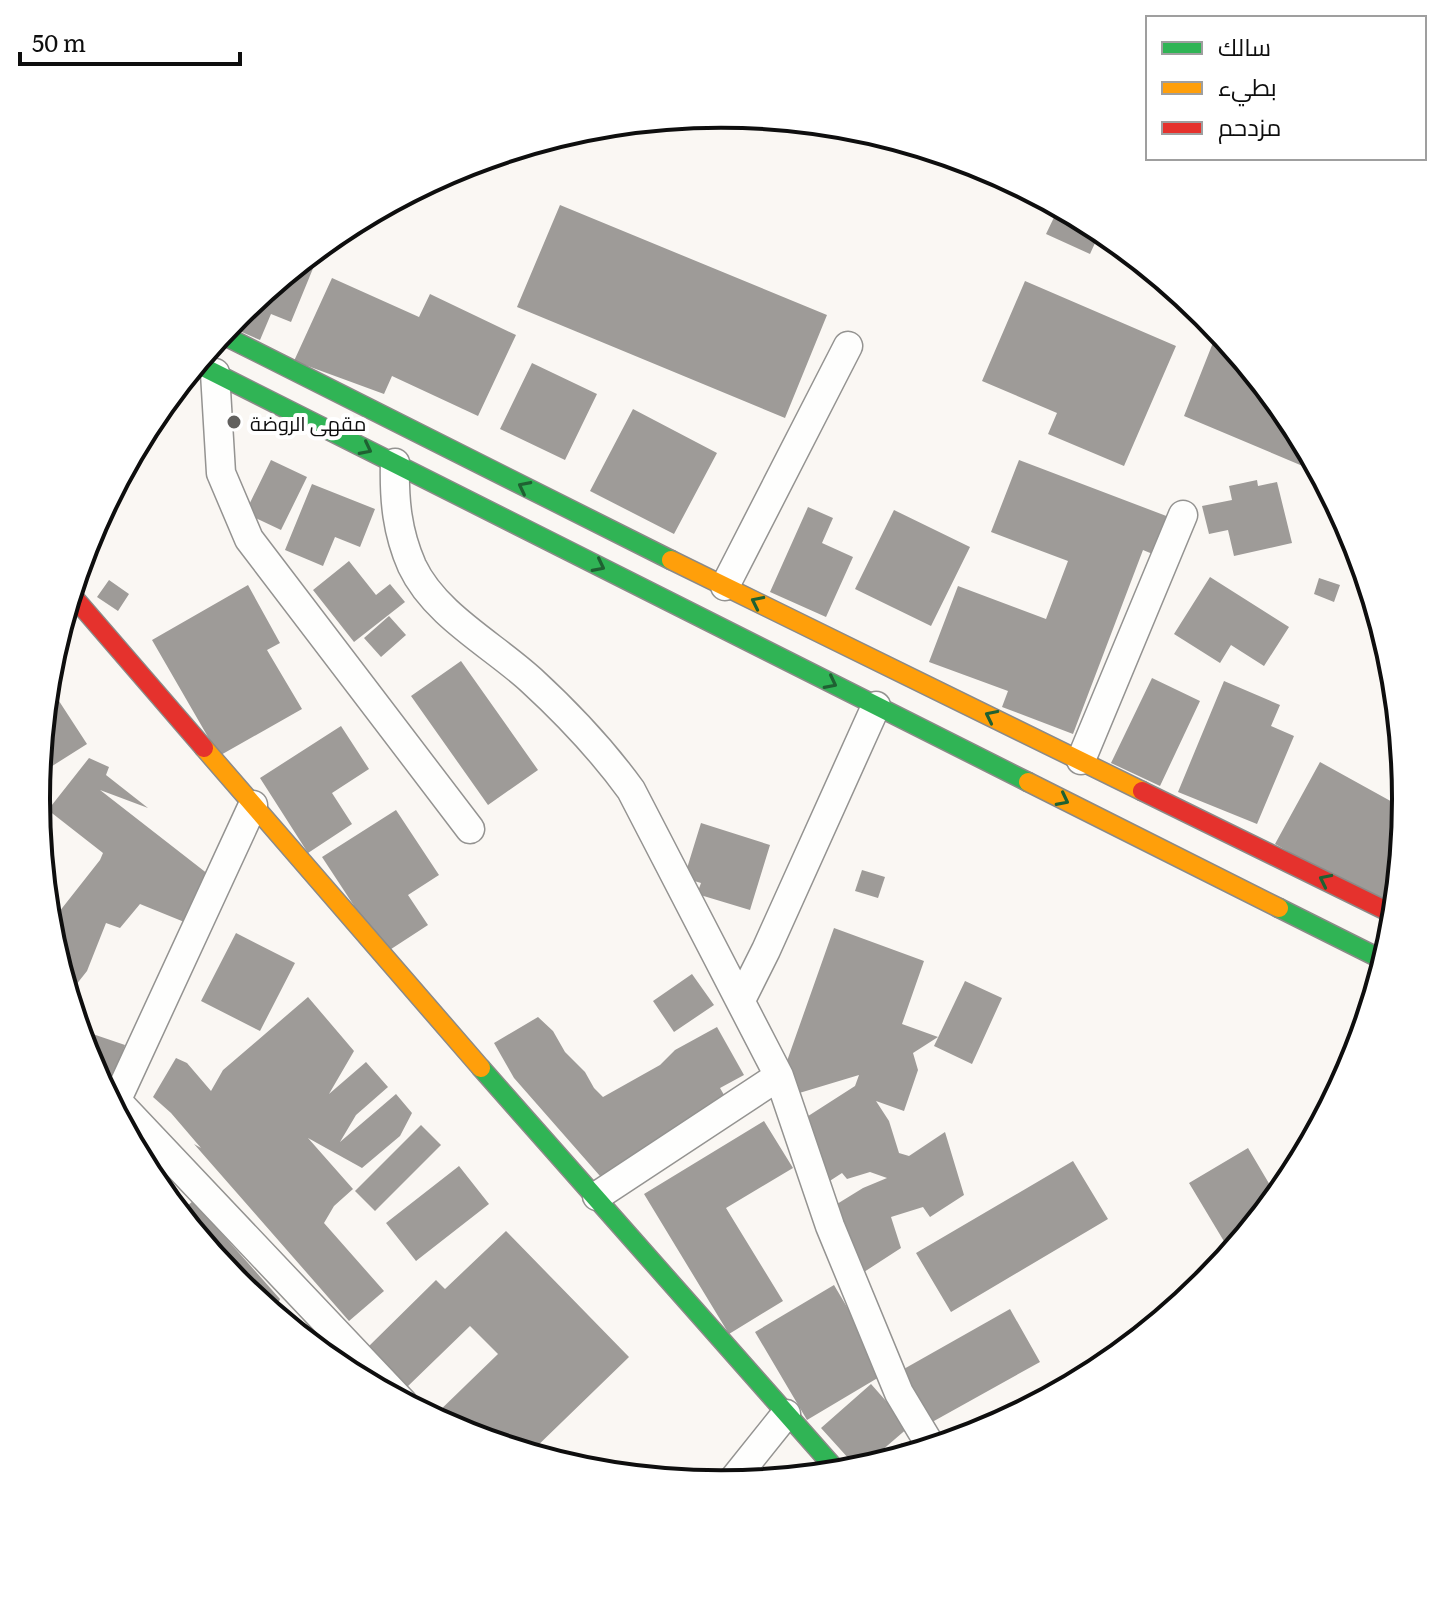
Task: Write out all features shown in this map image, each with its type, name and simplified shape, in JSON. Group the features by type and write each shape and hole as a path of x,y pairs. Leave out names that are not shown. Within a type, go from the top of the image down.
{"main road":[{"path":"233,340 1382,909"},
{"path":"207,369 1373,955"},
{"path":"80,604 406,984 597,1196 829,1462"}],"street":[{"path":"725,586 848,346"},
{"path":"206,370 221,473 249,539 470,829"},
{"path":"395,463 394,501 399,530 413,568 440,605 532,681 607,757 631,790 779,1076 830,1226 899,1393 926,1438"},
{"path":"1081,760 1183,515"},
{"path":"741,1000 876,706"},
{"path":"118,1095 253,805"},
{"path":"597,1196 779,1076"},
{"path":"135,1126 376,1375"},
{"path":"742,1470 786,1414"}],"building":[{"path":"560,205 827,315 785,418 517,307"},
{"path":"1054,217 1096,244 1090,254 1046,234"},
{"path":"314,266 291,322 271,314 260,340 241,332"},
{"path":"332,278 419,317 430,294 516,335 478,416 392,376 384,394 294,361"},
{"path":"1025,281 1176,346 1124,466 1048,434 1057,413 982,381"},
{"path":"1213,344 1253,391 1303,466 1184,416"},
{"path":"532,363 597,394 565,460 500,429"},
{"path":"633,409 717,453 674,534 590,491"},
{"path":"271,460 307,477 281,530 245,513"},
{"path":"1019,460 1169,517 1155,555 1143,550 1073,734 1002,707 1008,691 929,662 958,586 1046,619 1068,561 991,532"},
{"path":"1257,480 1258,486 1277,482 1292,543 1234,556 1228,530 1209,534 1202,506 1232,500 1229,486"},
{"path":"312,484 375,509 360,547 335,537 323,566 285,550"},
{"path":"808,507 833,518 822,543 853,557 826,617 770,592"},
{"path":"894,510 970,547 931,626 855,589"},
{"path":"349,561 376,595 390,584 405,602 354,642 313,590"},
{"path":"1210,577 1289,627 1264,666 1231,645 1220,663 1174,634"},
{"path":"1319,578 1340,585 1334,602 1314,594"},
{"path":"109,580 129,594 118,611 97,597"},
{"path":"248,585 280,643 267,650 302,709 219,756 152,640"},
{"path":"389,616 406,635 381,657 364,638"},
{"path":"461,661 538,770 488,805 411,696"},
{"path":"1152,678 1200,701 1160,786 1111,763"},
{"path":"1224,681 1280,705 1271,726 1294,736 1257,824 1178,792"},
{"path":"58,702 87,744 51,767 51,756"},
{"path":"341,726 369,769 332,793 352,824 308,853 260,778"},
{"path":"89,758 109,767 106,775 148,808 100,790 222,885 204,930 140,904 120,928 106,923 87,971 76,984 60,911 103,853 50,812 50,807"},
{"path":"1320,762 1392,802 1386,887 1380,903 1275,844"},
{"path":"396,810 439,875 408,895 428,925 385,953 322,857"},
{"path":"701,823 770,845 750,910 697,894 701,883 684,878"},
{"path":"862,870 885,877 878,898 855,891"},
{"path":"834,928 924,961 902,1024 938,1037 913,1053 918,1070 904,1111 876,1101 889,1121 899,1153 909,1156 945,1132 964,1195 930,1217 923,1207 891,1217 901,1248 864,1272 851,1252 837,1204 887,1178 870,1172 847,1179 842,1173 822,1186 802,1120 855,1086 859,1075 796,1094 787,1061"},
{"path":"236,933 295,963 260,1031 201,1001"},
{"path":"692,974 714,1005 674,1032 653,1001"},
{"path":"965,981 1002,998 972,1064 934,1046"},
{"path":"308,997 354,1051 329,1094 366,1062 388,1087 356,1115 340,1142 396,1094 412,1113 400,1136 362,1168 308,1138 353,1189 334,1206 324,1223 384,1291 349,1321 194,1144 201,1148 171,1113 153,1097 176,1058 187,1063 211,1091 223,1070"},
{"path":"538,1017 553,1031 565,1052 603,1097 660,1065 675,1050 717,1027 744,1075 720,1088 727,1100 607,1184 514,1078 494,1043"},
{"path":"93,1034 125,1045 112,1081"},
{"path":"764,1121 793,1168 726,1208 783,1301 729,1334 644,1194"},
{"path":"421,1125 441,1145 375,1211 355,1191"},
{"path":"1248,1148 1270,1185 1225,1242 1189,1183"},
{"path":"1073,1161 1108,1219 951,1312 916,1253"},
{"path":"459,1166 489,1204 416,1261 386,1223"},
{"path":"193,1201 280,1299 278,1303 217,1242 187,1206"},
{"path":"506,1231 629,1357 538,1445 505,1435 441,1409 498,1354 470,1326 406,1388 367,1348 436,1280 445,1289"},
{"path":"834,1285 886,1373 807,1420 755,1332"},
{"path":"1010,1309 1040,1362 925,1426 895,1374"},
{"path":"871,1384 909,1427 881,1451 849,1459 821,1428"}],"traffic: fast":[{"path":"233,340 671,560"},
{"path":"207,369 1028,782"},
{"path":"1279,908 1373,955"},
{"path":"481,1068 829,1462"}],"traffic: slow":[{"path":"671,560 1142,791"},
{"path":"204,748 481,1068"},
{"path":"1028,782 1279,908"}],"traffic: jam":[{"path":"80,604 204,748"},
{"path":"1142,791 1382,909"}],"place":[{"name":"مقهى الروضة","path":"234,422"}]}
